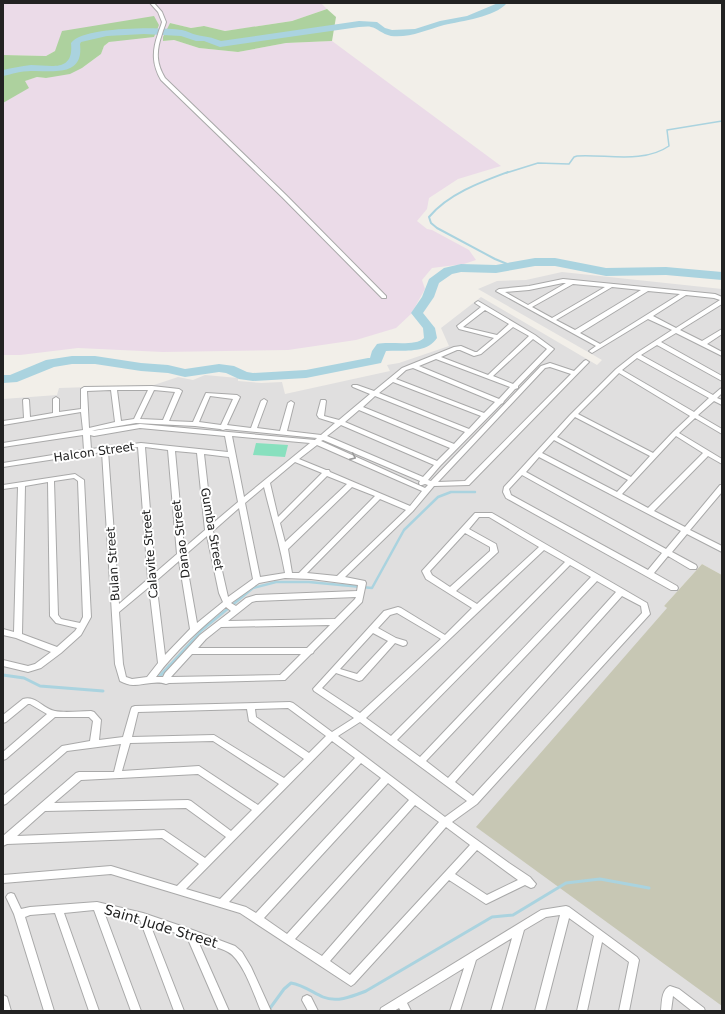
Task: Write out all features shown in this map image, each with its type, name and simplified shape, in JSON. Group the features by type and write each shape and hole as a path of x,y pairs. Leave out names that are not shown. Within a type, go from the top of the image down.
{"street":[{"path":"152,3 160,12 164,25 158,37 154,51 155,64 162,79 284,196 384,297"},
{"path":"600,346 499,291 529,288 563,281 715,296 722,300 618,370 574,414 506,489 506,492 508,496 674,588"},
{"path":"528,307 572,282"},
{"path":"552,320 610,286"},
{"path":"575,333 646,290"},
{"path":"592,351 684,294"},
{"path":"339,579 411,509 526,381 551,349 478,303"},
{"path":"485,307 460,326 461,328 498,336"},
{"path":"648,316 722,354"},
{"path":"116,611 294,458 317,442 404,368 436,357 456,348 461,348 474,354 479,353 513,324"},
{"path":"702,344 722,331"},
{"path":"489,377 532,336"},
{"path":"658,343 722,379"},
{"path":"638,356 722,403"},
{"path":"436,357 516,387"},
{"path":"86,432 94,434 140,426 317,442 422,484 467,483 586,362"},
{"path":"422,484 438,464 486,416 516,387 543,367 550,365 574,373"},
{"path":"412,366 501,402"},
{"path":"618,370 722,432"},
{"path":"392,379 486,416"},
{"path":"355,386 470,432"},
{"path":"136,421 152,388"},
{"path":"88,452 84,410 84,389 152,388 179,391 165,422"},
{"path":"114,389 118,424"},
{"path":"618,495 674,433 722,390"},
{"path":"195,424 208,394 237,397 223,428"},
{"path":"56,399 56,415"},
{"path":"26,400 27,419"},
{"path":"253,430 264,401"},
{"path":"323,401 320,416 340,422 438,464"},
{"path":"283,433 291,403"},
{"path":"358,407 455,447"},
{"path":"3,423 84,410"},
{"path":"574,414 654,456"},
{"path":"3,445 86,432 93,428 136,421 195,424 323,437 422,484 427,491"},
{"path":"674,433 722,462"},
{"path":"228,434 258,580"},
{"path":"553,437 632,480"},
{"name":"Halcon Street","path":"3,465 105,449 141,445 233,455"},
{"name":"Calavite Street","path":"141,445 152,580 162,663"},
{"name":"Danao Street","path":"171,448 181,554 194,630"},
{"name":"Bulan Street","path":"105,449 119,664 123,679 132,682 148,680"},
{"name":"Gumba Street","path":"200,451 209,530 223,593 231,606"},
{"path":"649,511 707,453"},
{"path":"539,454 686,530 721,546"},
{"path":"294,458 411,509"},
{"path":"276,523 327,472"},
{"path":"521,472 693,567"},
{"path":"3,487 75,476 81,480 87,617 78,633 38,666 28,669 3,664"},
{"path":"51,479 54,616 59,621 81,626"},
{"path":"266,482 284,548 289,575"},
{"path":"284,548 352,483"},
{"path":"18,636 22,484"},
{"path":"649,574 722,487"},
{"path":"301,575 380,495"},
{"path":"323,962 445,822 474,802 646,614 644,605 490,515 477,515 426,571 429,577 477,608"},
{"path":"451,591 494,552 493,546 464,529"},
{"path":"179,890 332,736 360,718 544,546"},
{"path":"391,741 570,562"},
{"path":"148,680 166,681 282,678 359,600 362,583 301,575 289,575 258,580 231,606 218,624 189,651 168,675 166,681"},
{"path":"420,762 596,577"},
{"path":"148,680 162,663 194,630 231,606 256,598 361,589"},
{"path":"448,783 621,592"},
{"path":"446,639 398,610 387,613 317,688 474,802"},
{"path":"218,624 336,622"},
{"path":"373,628 393,640 403,643"},
{"path":"3,632 58,651"},
{"path":"335,670 359,678 393,640"},
{"path":"189,651 310,651"},
{"path":"3,720 26,701 31,701 53,714 91,714 97,720 94,744"},
{"path":"117,775 135,709 290,705 475,846 529,882 486,900 449,874"},
{"path":"251,706 252,720 310,758"},
{"path":"3,757 53,714"},
{"path":"3,801 65,748 127,740 214,738 285,783"},
{"path":"222,904 361,758"},
{"path":"4,841 78,776 199,770 259,810"},
{"path":"257,919 387,778"},
{"path":"288,940 415,799"},
{"path":"43,807 188,804 232,837"},
{"path":"4,841 164,834 206,864"},
{"path":"3,879 111,870 243,910 351,981 475,846"},
{"path":"11,897 19,914 49,1011"},
{"path":"98,906 136,1011"},
{"name":"Saint Jude Street","path":"19,914 30,911 98,906 143,917 232,948 246,965 266,1010"},
{"path":"58,909 94,1011"},
{"path":"540,1011 566,910"},
{"path":"385,1011 544,913 566,910 634,960 624,1011"},
{"path":"143,917 179,1011"},
{"path":"496,1011 520,928"},
{"path":"190,933 224,1011"},
{"path":"582,1011 599,934"},
{"path":"454,1011 472,958"},
{"path":"666,1011 668,994 670,991 675,992 700,1011"},
{"path":"3,1000 6,1011"},
{"path":"308,1000 313,1011"},
{"path":"401,1001 406,1011"}],"shaded area":[{"path":"3,3 321,3 327,9 292,21 225,31 204,26 191,28 170,23 163,41 174,40 199,48 238,52 286,43 332,41 501,166 458,179 429,198 427,209 417,221 427,229 432,230 469,250 476,260 464,264 432,268 422,280 425,289 411,314 396,328 356,340 288,350 163,352 78,348 20,355 3,355 3,103 28,88 24,81 37,77 46,78 82,68 101,54 104,46 109,42 123,39 159,25 55,51 46,56 3,55"},
{"path":"562,272 722,289 722,575 702,564 664,606 667,608 722,1011 3,1011 3,399 57,395 59,388 154,385 178,377 193,380 205,375 238,378 238,381 261,383 282,382 285,394 390,371 387,365 399,363 449,346 441,328 481,297 597,365 602,360 478,289 497,281 526,280"},
{"path":"702,564 722,575 722,1006 476,827 667,608 664,606"}],"green space":[{"path":"327,9 336,17 332,41 286,43 238,52 199,48 174,40 163,41 163,37 170,23 191,28 204,26 225,31 292,21"},
{"path":"154,16 159,25 154,37 109,42 104,46 101,54 82,68 70,74 46,78 37,77 25,81 29,88 3,103 3,55 46,56 55,51 62,31"},
{"path":"256,443 288,445 285,457 253,455"}],"waterway":[{"path":"3,73 26,68 59,69 73,61 76,52 75,43 78,40 107,33 144,31 182,33 196,38 205,38 220,44 359,24 374,24 382,30 391,33 416,32 443,23 469,18 498,7 503,3"},
{"path":"506,173 538,163 569,164 574,157 577,156 636,157 648,155 659,152 669,146 667,130 722,121"},
{"path":"508,172 455,195 429,217 431,223 437,228 495,259 512,266"},
{"path":"3,379 12,379 51,363 72,360 95,360 141,367 168,369 185,373 219,368 229,369 244,376 253,377 306,374 370,362 376,360 378,351 382,347 421,345 431,338 428,326 417,313 428,297 433,282 448,271 461,268 496,269 535,262 555,262 606,272 666,271 722,276"},
{"path":"169,666 202,630 253,588 276,582 309,582 372,588 404,530 438,497 451,492 475,492"},
{"path":"159,677 170,665"},
{"path":"3,675 24,678 40,686 103,691"},
{"path":"268,1011 284,989 291,983 328,999 345,998 366,991 492,917 513,915 566,883 600,879 649,888"}]}
